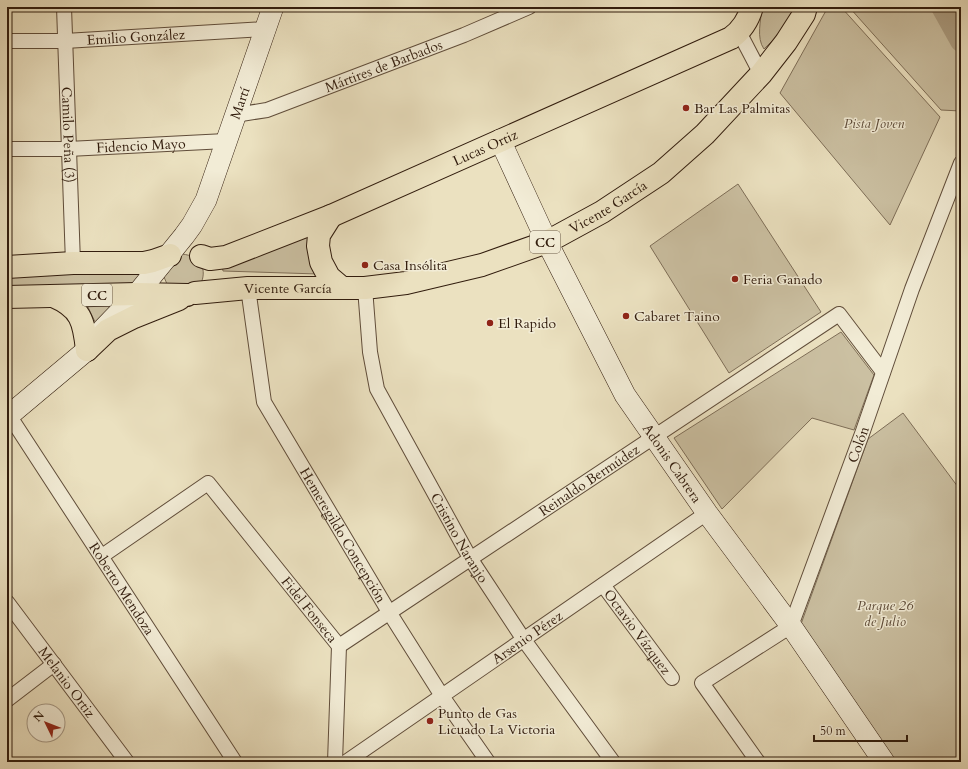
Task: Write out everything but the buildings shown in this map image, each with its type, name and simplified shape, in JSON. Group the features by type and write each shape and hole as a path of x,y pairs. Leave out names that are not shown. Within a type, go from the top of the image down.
{"main road":[{"name":"Lucas Ortiz","path":"7,267 73,263 144,262 153,261 186,249 194,251 210,260 226,258 331,216 731,38 746,24 752,7"},
{"name":"Vicente García","path":"191,294 248,288 365,288 406,283 482,265 548,242 602,212 661,173 705,134 761,74 786,42 804,14 806,7"},
{"path":"331,216 319,235 318,246 321,262 329,277 342,288"},
{"path":"170,255 165,260 162,267 163,282 167,288 173,292 180,295 191,294"},
{"path":"87,350 108,330 134,317 191,294 205,284 208,271 206,263 201,256"},
{"name":"CC","path":"7,297 191,294"},
{"path":"54,296 67,302 81,318 85,330 87,350"}],"street":[{"name":"Camilo Peña (3)","path":"64,7 73,263"},
{"name":"Martí","path":"201,256 197,246 196,235 206,200 273,7"},
{"name":"Mártires de Barbados","path":"235,115 267,110 464,35 529,7"},
{"name":"Emilio González","path":"7,41 65,41 266,29"},
{"path":"739,32 761,74"},
{"name":"Adonis Cabrera","path":"500,140 548,242 625,395 708,513 791,626 884,762"},
{"name":"Fidencio Mayo","path":"7,149 68,149 226,141"},
{"name":"Colón","path":"791,626 860,438 912,289 961,163"},
{"name":"Martí","path":"8,416 87,350 104,328 137,294 170,255 192,224 206,200"},
{"name":"Hemeregildo Concepción","path":"248,288 264,402 389,612 442,696 488,762"},
{"name":"Cristino Naranjo","path":"365,288 370,352 377,389 470,558 524,640 613,762"},
{"name":"Reinaldo Bermúdez","path":"339,646 839,314 883,372"},
{"name":"Roberto Mendoza","path":"8,416 102,556 235,762"},
{"name":"Fidel Fonseca","path":"102,556 208,483 339,646 335,762"},
{"name":"Arsenio Pérez","path":"346,762 708,513"},
{"name":"Octavio Vázquez","path":"603,585 672,678"},
{"name":"Melanio Ortiz","path":"7,602 127,762"},
{"path":"758,762 702,683 791,626"},
{"path":"7,700 54,664"}],"green space":[{"path":"762,7 795,7 782,31 764,49 760,40"},
{"name":"Pista Joven","path":"828,7 841,7 940,117 890,225 780,93"},
{"path":"849,7 961,7 961,111 941,110"},
{"name":"Feria Ganado","path":"738,184 821,312 729,373 650,246"},
{"path":"307,233 318,274 223,271 222,266"},
{"path":"182,254 194,257 201,264 203,274 200,286 167,284 164,277"},
{"path":"146,272 138,284 7,287 7,276"},
{"path":"122,301 98,328 86,303"},
{"path":"841,332 874,375 854,430 812,418 722,509 674,438"},
{"name":"Parque 26 de Julio","path":"903,413 961,491 961,762 895,762 801,624 868,439"}],"waterway":[{"path":"942,7 961,41"}],"place":[{"name":"Bar Las Palmitas","path":"686,108"},
{"name":"Casa Insólita","path":"365,265"},
{"name":"Feria Ganado","path":"735,279"},
{"name":"Cabaret Taino","path":"626,316"},
{"name":"El Rapido","path":"490,323"},
{"name":"Punto de Gas Licuado La Victoria","path":"430,721"}]}
